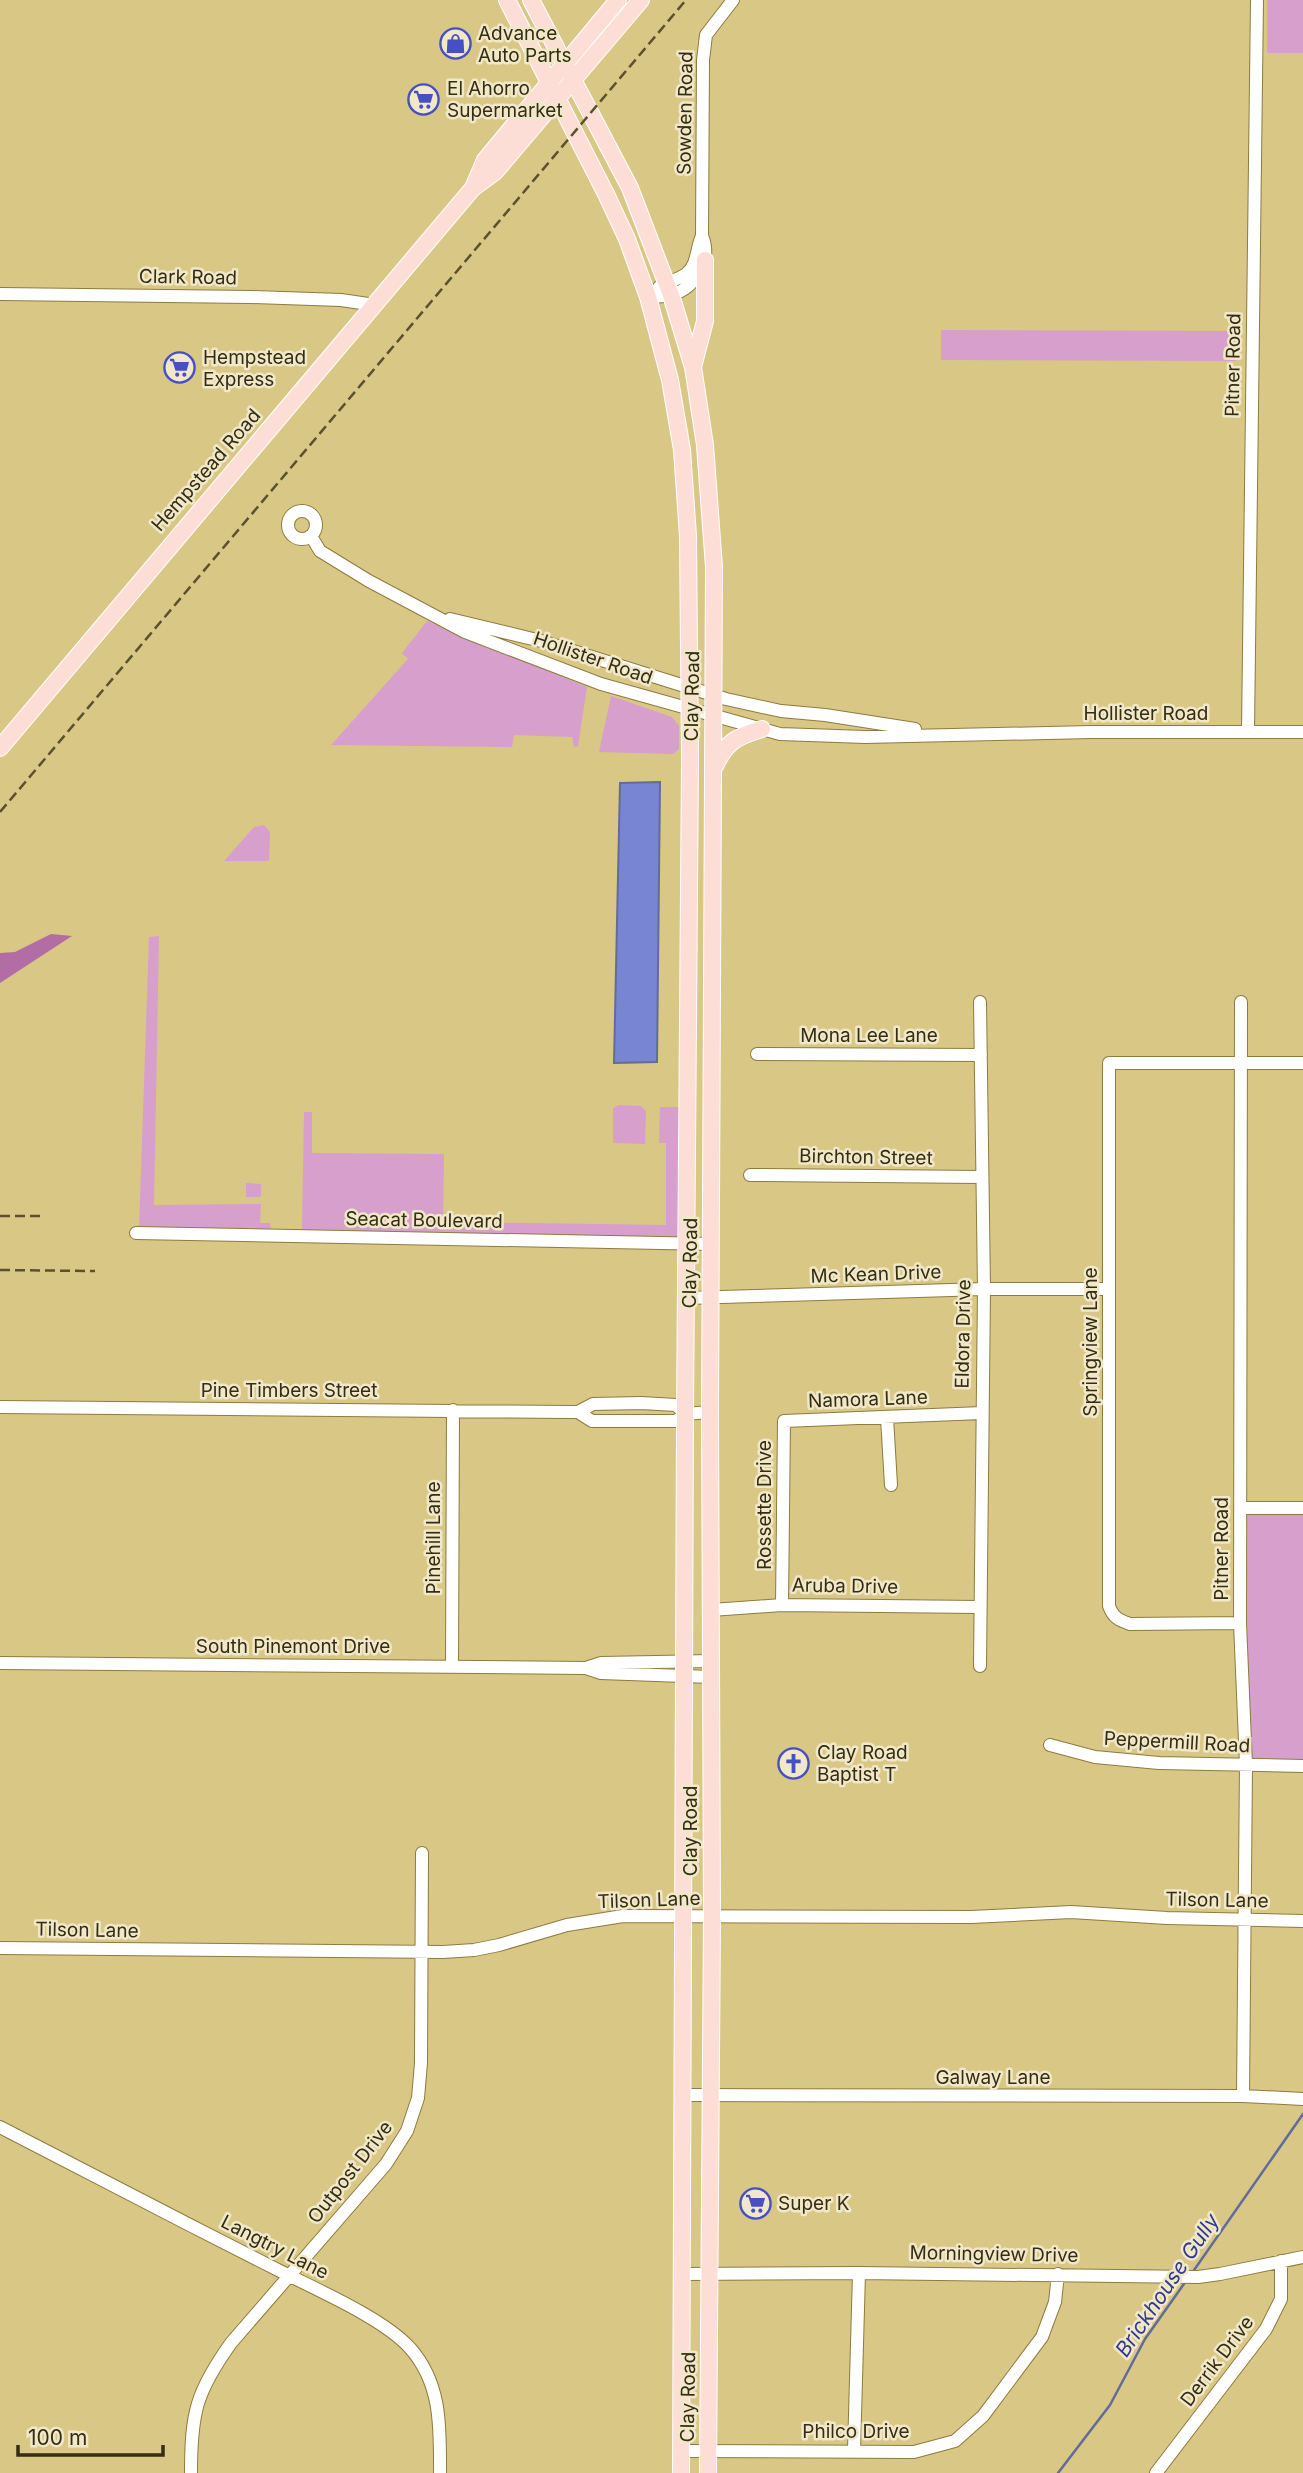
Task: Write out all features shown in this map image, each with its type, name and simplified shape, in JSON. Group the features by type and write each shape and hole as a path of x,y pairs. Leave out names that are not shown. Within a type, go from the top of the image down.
{"main road":[{"name":"Clay Road","path":"507,0 627,239 648,297 670,380 682,450 688,537 689,882 681,2473"},
{"name":"Clay Road","path":"531,0 630,187 669,288 693,367 705,445 714,567 710,1412 712,1917 708,2473"},
{"name":"Hempstead Road","path":"473,188 482,163 618,0"},
{"name":"Hempstead Road","path":"0,748 473,188 495,172 641,0"},
{"path":"693,367 705,321 705,260"},
{"path":"682,450 705,445"},
{"path":"712,771 723,749 731,742 741,735 762,729"},
{"path":"689,882 712,882"},
{"path":"688,1093 712,1093"}],"street":[{"name":"Sowden Road","path":"669,288 692,268 702,236 703,60 706,35 733,0"},
{"name":"Pitner Road","path":"1248,732 1257,0"},
{"name":"Sowden Road","path":"702,236 706,245 705,260"},
{"path":"648,297 669,288 690,284 705,260"},
{"name":"Clark Road","path":"0,294 285,298 341,300 375,305"},
{"name":"Hollister Road","path":"311,536 320,551 465,632 601,684 780,734 865,737 1303,732"},
{"name":"Hollister Road","path":"441,617 555,646 713,695 781,711 825,715 946,734"},
{"path":"549,665 555,646"},
{"path":"823,736 825,715"},
{"name":"Eldora Drive","path":"980,1666 984,1289 981,1002"},
{"name":"Pitner Road","path":"1241,1002 1240,1623 1247,1765 1243,2096"},
{"name":"Mona Lee Lane","path":"757,1054 981,1055"},
{"name":"Springview Lane","path":"1240,1063 1109,1063 1109,1606 1112,1616 1130,1624 1240,1623"},
{"path":"1240,1063 1303,1063"},
{"name":"Birchton Street","path":"751,1175 982,1177"},
{"name":"Seacat Boulevard","path":"136,1233 712,1244"},
{"name":"Mc Kean Drive","path":"687,1298 984,1289 1109,1289"},
{"name":"Pine Timbers Street","path":"0,1407 578,1412 593,1404 658,1403 676,1405 685,1414 710,1412"},
{"name":"Pinehill Lane","path":"452,1666 453,1410"},
{"name":"Namora Lane","path":"799,1421 982,1413"},
{"path":"887,1418 891,1485"},
{"name":"Rossette Drive","path":"782,1605 784,1421 799,1421"},
{"path":"1240,1508 1303,1508"},
{"name":"Aruba Drive","path":"711,1609 782,1605 979,1607"},
{"name":"South Pinemont Drive","path":"0,1663 586,1668 601,1663 711,1669"},
{"name":"Peppermill Road","path":"1050,1745 1094,1757 1159,1763 1303,1766"},
{"name":"Outpost Drive","path":"191,2473 193,2418 209,2374 231,2343 386,2164 407,2131 418,2098 421,2063 422,1853"},
{"name":"Tilson Lane","path":"0,1948 422,1953 474,1950 567,1925 623,1916 971,1917 1071,1912 1303,1921"},
{"name":"Galway Lane","path":"682,2095 1243,2096 1300,2099"},
{"name":"Langtry Lane","path":"0,2127 385,2326 410,2348 428,2376 439,2407 440,2473"},
{"name":"Morningview Drive","path":"683,2274 1058,2274 1198,2277 1303,2257"},
{"name":"Derrik Drive","path":"1156,2473 1271,2320 1281,2299 1281,2261"},
{"path":"854,2451 859,2273"},
{"name":"Philco Drive","path":"681,2451 914,2452 955,2441 983,2416 1042,2337 1055,2302 1058,2274"}],"shaded area":[{"path":"1267,0 1303,0 1303,53 1267,53"},
{"path":"941,330 1237,331 1236,361 941,360"},
{"path":"427,621 587,687 578,746 574,747 572,737 514,735 512,747 331,745 408,659 402,653"},
{"path":"611,696 672,717 679,726 679,749 673,754 599,752"},
{"path":"264,825 270,832 269,861 224,861 254,827"},
{"path":"51,934 72,936 0,983 0,953 15,952"},
{"path":"159,936 154,1205 261,1204 260,1223 270,1223 271,1230 302,1229 304,1112 312,1112 312,1153 444,1154 443,1222 666,1225 666,1143 659,1143 660,1107 680,1107 679,1238 139,1229 149,937"},
{"path":"619,1105 641,1106 646,1111 645,1144 613,1143 613,1108"},
{"path":"246,1183 261,1184 261,1197 246,1197"},
{"path":"1240,1508 1303,1508 1303,1766 1246,1765"}],"water":[{"path":"660,782 657,1062 614,1063 620,783"}],"waterway":[{"name":"Brickhouse Gully","path":"1192,2273 1303,2114"},
{"name":"Brickhouse Gully","path":"1058,2473 1110,2405 1145,2339 1186,2281"}],"railway":[{"path":"0,812 686,0"},
{"path":"0,1216 45,1216"},
{"path":"0,1270 95,1271"}],"place":[{"name":"Advance Auto Parts","path":"455,44"},
{"name":"El Ahorro Supermarket","path":"424,99"},
{"name":"Hempstead Express","path":"180,368"},
{"name":"Clay Road Baptist T","path":"794,1763"},
{"name":"Super K","path":"755,2203"}]}
